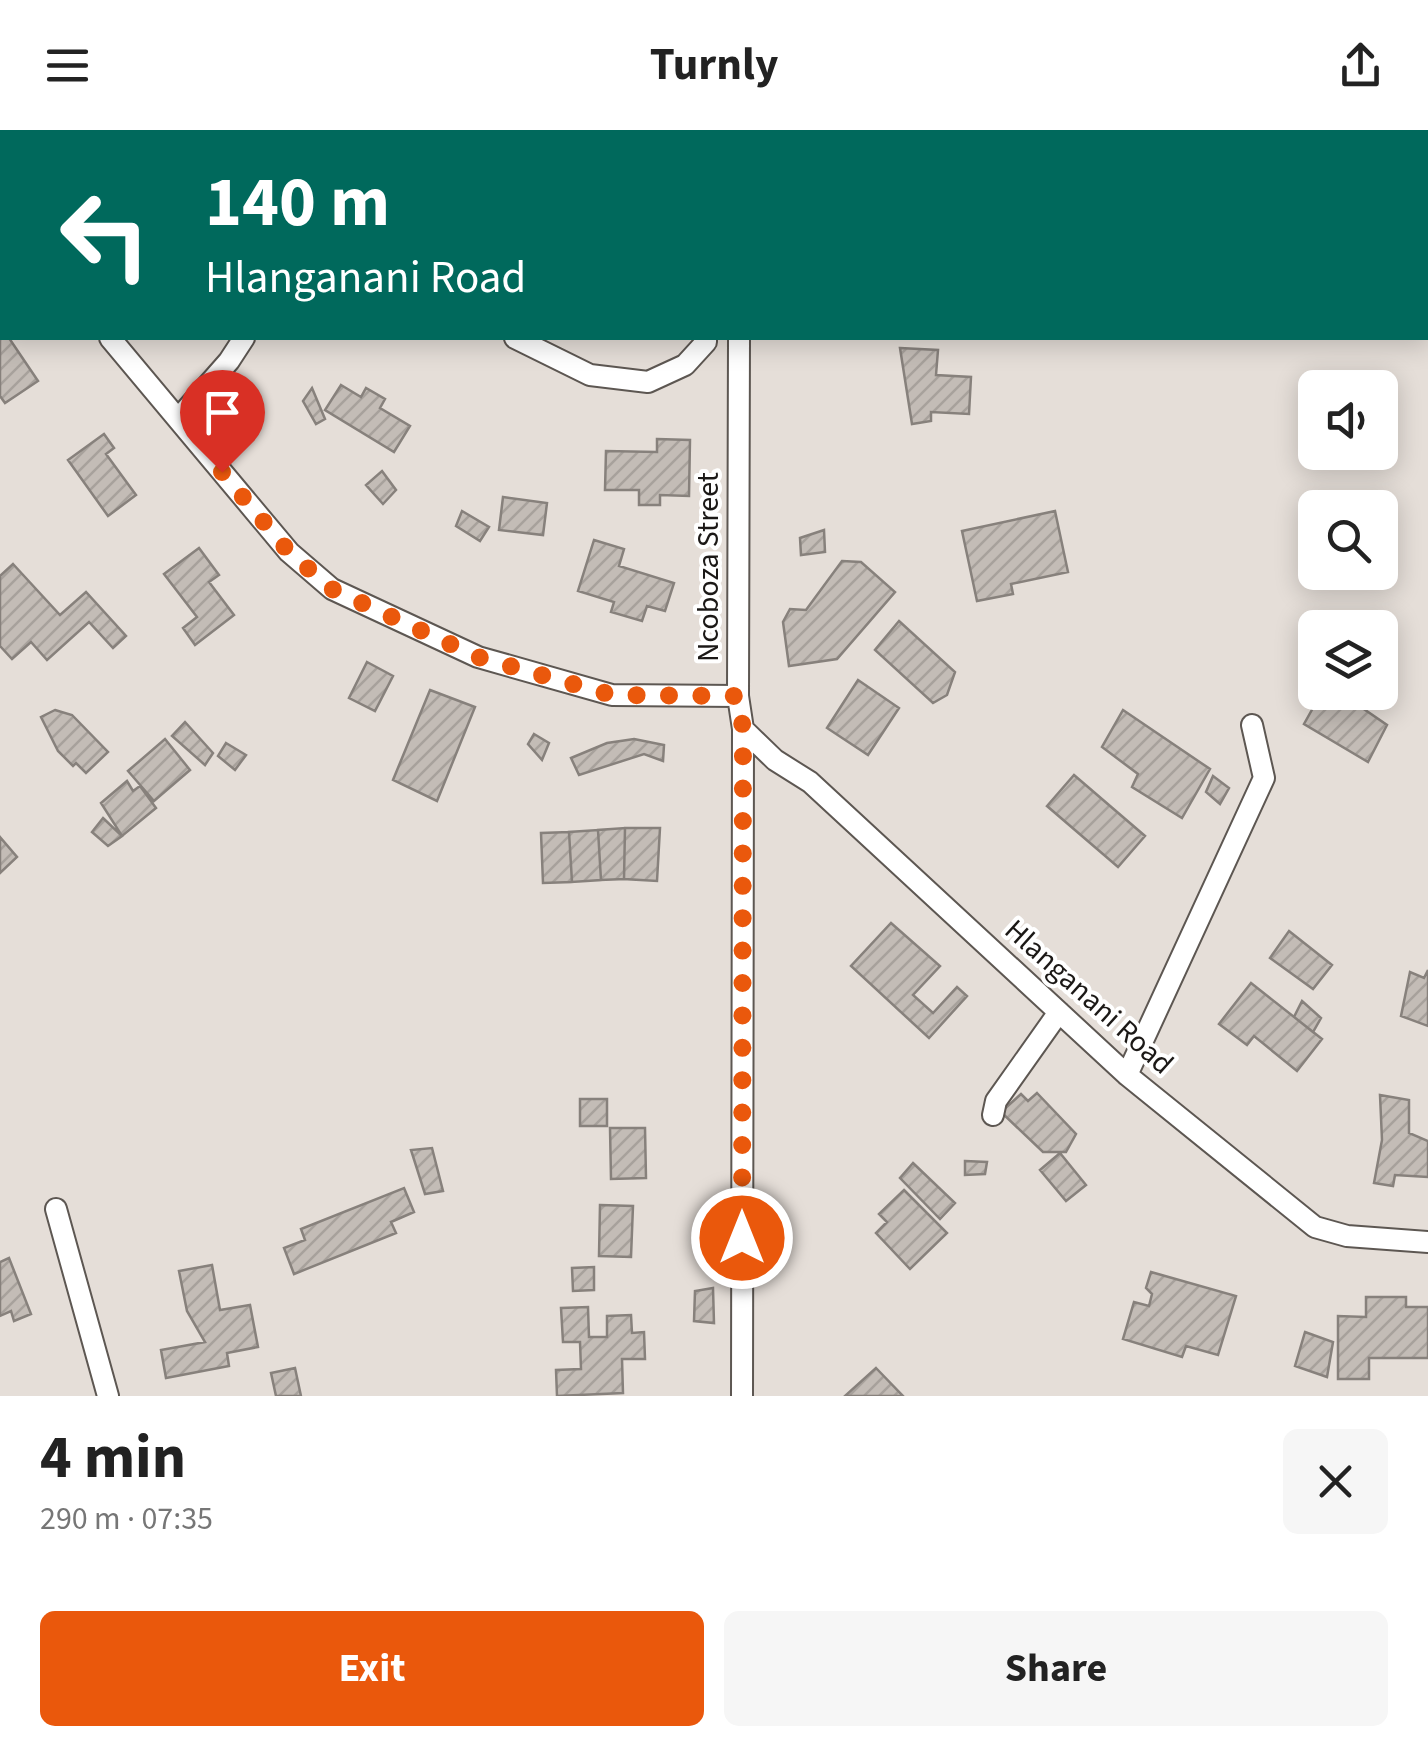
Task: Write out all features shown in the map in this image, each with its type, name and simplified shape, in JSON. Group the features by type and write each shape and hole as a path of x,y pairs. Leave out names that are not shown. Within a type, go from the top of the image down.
{"street":[{"path":"112,340 289,552 332,589 478,657 612,695 738,696"},
{"path":"178,419 243,340"},
{"path":"519,340 590,376 648,382 685,364 706,340"},
{"name":"Ncoboza Street","path":"739,340 742,1396"},
{"path":"1127,1075 1264,778 1252,725"},
{"name":"Hlanganani Road","path":"743,729 775,760 810,782 1127,1075 1315,1227 1346,1236 1428,1242"},
{"path":"993,1115 996,1101 1059,1012"},
{"path":"56,1209 108,1396"}],"building":[{"path":"0,340 10,340 38,381 5,403 0,396"},
{"path":"900,348 938,350 936,375 971,377 969,414 931,412 931,421 912,424"},
{"path":"341,385 361,397 366,388 385,399 380,408 410,426 394,452 325,410"},
{"path":"312,388 325,419 316,424 303,401"},
{"path":"104,434 114,448 106,454 136,495 108,516 68,460"},
{"path":"657,439 690,440 689,496 660,495 660,505 639,505 639,490 605,490 606,451 657,452"},
{"path":"382,471 396,490 383,504 366,485"},
{"path":"503,497 547,503 543,535 499,530"},
{"path":"462,511 489,527 480,541 456,526"},
{"path":"1055,511 1068,572 1011,584 1013,594 977,601 962,531"},
{"path":"824,530 825,552 801,555 800,538"},
{"path":"594,540 624,549 619,566 674,583 665,611 647,606 642,621 611,612 614,602 578,591"},
{"path":"199,548 219,575 209,582 234,615 195,645 183,628 197,617 164,574"},
{"path":"842,561 861,562 895,592 837,659 789,666 783,622 790,609 806,610"},
{"path":"13,564 60,615 86,592 126,636 113,648 89,622 47,660 31,642 12,659 0,646 0,576"},
{"path":"899,621 955,672 947,695 933,703 875,650"},
{"path":"367,662 393,676 375,711 349,698"},
{"path":"858,680 899,708 868,755 827,728"},
{"path":"430,690 475,707 437,801 393,780"},
{"path":"55,710 72,715 108,752 86,773 58,751 41,717"},
{"path":"1123,710 1210,769 1182,818 1132,787 1138,774 1102,747"},
{"path":"1312,710 1365,710 1387,725 1368,762 1304,724"},
{"path":"185,722 213,753 205,765 172,736"},
{"path":"534,734 549,743 542,760 528,744"},
{"path":"165,739 190,770 154,801 128,771"},
{"path":"634,739 664,745 663,761 644,754 579,775 571,758 607,743"},
{"path":"226,743 246,755 235,770 218,756"},
{"path":"1074,775 1145,836 1118,867 1047,806"},
{"path":"1213,776 1229,788 1220,804 1206,792"},
{"path":"127,781 133,791 140,786 156,808 122,836 101,803"},
{"path":"103,818 122,836 108,846 92,832"},
{"path":"625,828 660,828 657,881 624,879"},
{"path":"625,828 624,879 601,880 598,830"},
{"path":"598,830 601,880 572,882 569,832"},
{"path":"569,832 572,882 543,883 541,833"},
{"path":"0,837 17,857 0,873"},
{"path":"891,923 940,966 913,995 933,1013 957,987 967,996 929,1038 851,966"},
{"path":"1289,931 1332,965 1313,989 1270,958"},
{"path":"1428,970 1428,1026 1401,1016 1410,972 1424,978"},
{"path":"1251,983 1322,1039 1297,1071 1254,1036 1247,1045 1219,1024"},
{"path":"1302,1001 1321,1018 1313,1032 1294,1017"},
{"path":"1037,1093 1076,1134 1066,1152 1043,1152 1001,1112 1021,1094 1028,1101"},
{"path":"1380,1095 1409,1100 1409,1133 1428,1141 1428,1177 1395,1175 1393,1186 1374,1183 1382,1140"},
{"path":"580,1099 607,1099 607,1126 580,1126"},
{"path":"610,1128 645,1128 646,1178 611,1179"},
{"path":"432,1148 443,1191 425,1194 411,1150"},
{"path":"1060,1153 1086,1185 1066,1201 1040,1170"},
{"path":"965,1161 987,1162 985,1174 965,1175"},
{"path":"913,1163 955,1203 940,1219 900,1178"},
{"path":"404,1188 414,1212 391,1222 396,1233 294,1274 284,1248 305,1240 301,1229"},
{"path":"904,1190 947,1233 910,1269 876,1233 887,1222 879,1214"},
{"path":"600,1205 633,1206 631,1257 599,1256"},
{"path":"9,1258 31,1314 14,1321 11,1311 0,1316 0,1262"},
{"path":"212,1265 220,1310 250,1305 258,1347 227,1353 229,1366 166,1378 161,1350 205,1342 187,1311 179,1271"},
{"path":"594,1267 594,1290 573,1291 572,1268"},
{"path":"1151,1272 1236,1296 1218,1355 1186,1346 1182,1357 1123,1339 1134,1302 1149,1306 1152,1294 1146,1288"},
{"path":"713,1288 714,1323 694,1321 695,1291"},
{"path":"1366,1297 1406,1297 1406,1307 1428,1307 1428,1358 1369,1358 1369,1379 1338,1379 1338,1316 1366,1317"},
{"path":"588,1307 589,1337 607,1337 607,1316 631,1315 632,1333 644,1332 645,1359 622,1359 623,1393 557,1396 556,1370 581,1369 580,1342 563,1342 561,1308"},
{"path":"1305,1332 1333,1342 1327,1377 1295,1366"},
{"path":"295,1368 301,1396 276,1396 271,1373"},
{"path":"876,1368 903,1396 845,1396"}],"route":[{"path":"222,472 289,552 332,589 478,657 612,695 738,696 743,729 742,1238"}]}
